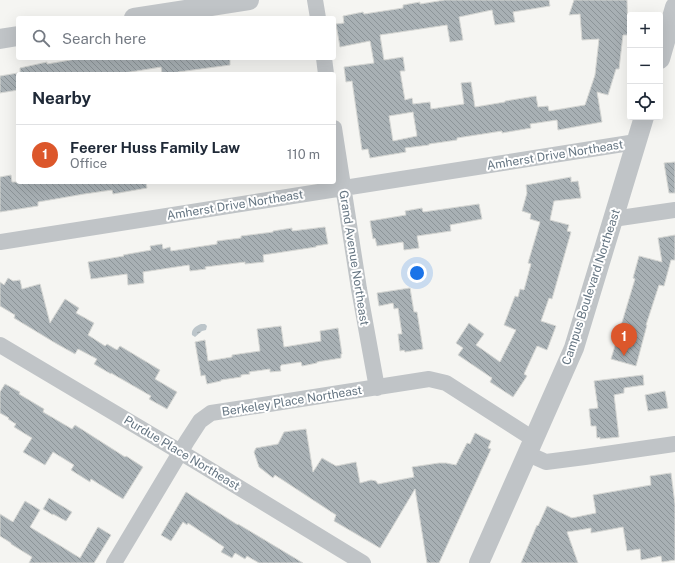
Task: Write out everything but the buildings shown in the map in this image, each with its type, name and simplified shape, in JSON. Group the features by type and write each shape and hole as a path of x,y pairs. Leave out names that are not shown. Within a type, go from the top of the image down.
{"street":[{"path":"147,16 249,0"},
{"path":"315,0 318,16"},
{"path":"663,49 675,7"},
{"path":"0,39 16,36"},
{"path":"324,60 326,72"},
{"name":"Campus Boulevard Northeast","path":"479,563 532,447 574,348 643,120"},
{"name":"Grand Avenue Northeast","path":"336,141 359,289 377,388"},
{"name":"Amherst Drive Northeast","path":"0,242 636,142"},
{"path":"613,219 675,210"},
{"name":"Purdue Place Northeast","path":"0,345 363,563"},
{"name":"Berkeley Place Northeast","path":"114,563 200,421 211,413 429,379 446,383 532,447 546,462 675,444"}],"water":[{"path":"201,324 205,324 207,326 206,330 202,331 195,337 192,335 192,331"}],"place":[{"name":"Feerer Huss Family Law","path":"624,356"}]}
